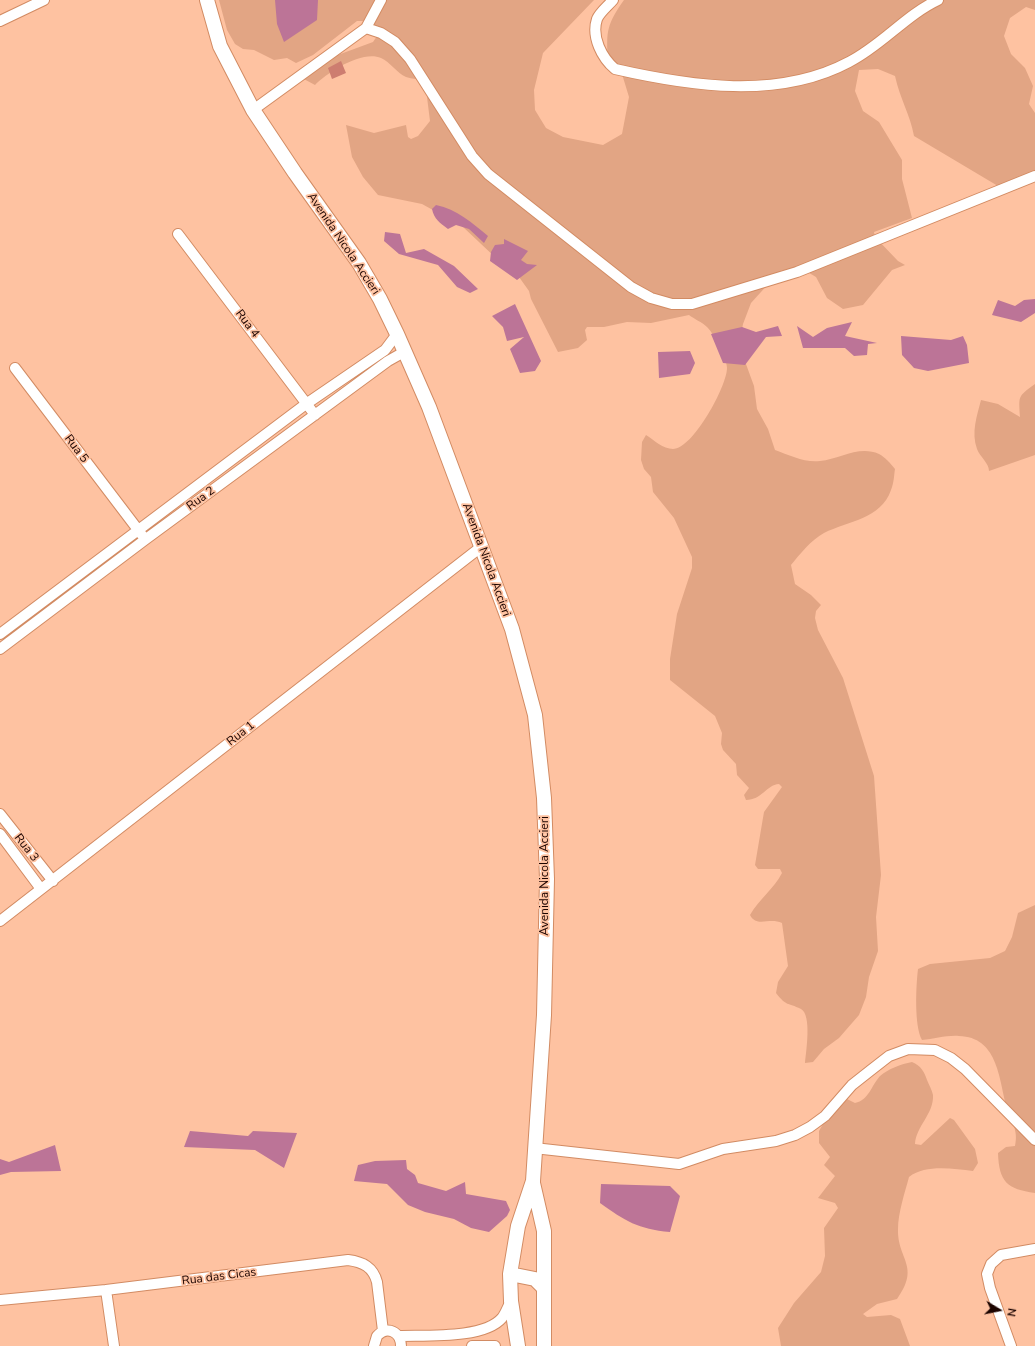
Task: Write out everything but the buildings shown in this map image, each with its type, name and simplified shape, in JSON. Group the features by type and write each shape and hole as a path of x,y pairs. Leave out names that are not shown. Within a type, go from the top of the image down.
{"street":[{"path":"0,21 44,0"},
{"name":"Avenida Nicola Accieri","path":"207,0 220,46 253,110 359,264 380,299 397,334 429,407 512,629 535,715 544,791 547,879 544,1015 533,1180 544,1231 544,1346"},
{"path":"253,110 366,28 381,0"},
{"path":"613,0 598,18 594,31 603,55 609,65 615,70 677,81 749,87 784,84 827,72 850,62 938,0"},
{"path":"366,28 381,33 396,42 410,59 472,156 488,174 631,287 651,298 672,304 692,304 797,272 1035,176"},
{"name":"Rua 4","path":"178,234 315,416"},
{"name":"Rua 2","path":"0,634 306,404 384,350 397,334"},
{"name":"Rua 2","path":"0,650 146,539 388,361 404,352"},
{"name":"Rua 5","path":"15,368 146,539"},
{"name":"Rua 1","path":"0,921 481,547"},
{"name":"Rua 3","path":"0,814 53,881"},
{"name":"Rua 3","path":"0,834 41,889"},
{"path":"534,1148 679,1164 723,1149 776,1141 795,1135 810,1127 825,1116 852,1085 870,1070 889,1056 908,1049 935,1050 951,1058 965,1069 1035,1140"},
{"name":"Avenida Nicola Accieri","path":"518,1346 511,1301 510,1274 518,1226 533,1180"},
{"path":"1011,1346 990,1288 987,1274 991,1264 1001,1254 1035,1249"},
{"name":"Rua das Cicas","path":"0,1300 106,1290 348,1260 358,1261 368,1266 375,1274 383,1331"},
{"path":"510,1274 535,1279 543,1287"},
{"path":"106,1290 114,1346"},
{"path":"374,1346 375,1339 383,1331 393,1332 400,1341 466,1332 490,1327 502,1318 511,1301"},
{"path":"472,1346 495,1346"}],"shaded area":[{"path":"219,0 594,0 543,53 534,90 535,110 546,128 563,137 603,145 622,134 629,97 622,74 608,60 607,50 611,22 624,0 1035,0 1035,10 1026,7 1010,18 1004,36 1011,54 1025,68 1033,86 1029,104 1035,113 1035,174 1003,189 914,136 895,76 878,69 859,70 855,91 863,111 879,122 902,160 902,179 912,218 874,232 875,237 898,261 905,265 892,270 863,305 843,309 827,298 816,277 799,267 780,271 751,303 743,324 739,345 754,386 757,409 768,429 775,450 809,461 827,460 850,453 864,451 872,452 879,454 895,469 891,490 886,500 880,507 863,518 819,536 791,565 795,584 811,595 821,605 816,611 815,618 818,630 843,678 874,776 881,875 876,917 878,951 869,977 866,997 859,1015 839,1038 824,1049 813,1062 805,1063 808,1034 804,1013 801,1009 785,1002 776,993 778,982 788,966 782,923 777,921 756,921 750,915 779,879 782,873 780,869 758,869 755,865 764,812 782,787 779,784 775,785 756,798 746,800 744,795 749,788 737,775 736,764 723,750 721,744 722,733 715,716 670,680 670,659 677,614 692,568 692,557 674,518 653,492 651,477 644,469 641,460 642,442 646,435 662,446 673,449 681,446 690,439 699,428 715,402 726,377 727,368 723,352 710,330 689,315 651,323 627,322 604,327 587,327 585,330 587,340 578,348 558,352 531,299 529,291 514,270 497,259 462,226 422,204 378,195 363,177 352,157 346,125 374,133 406,125 408,137 411,139 418,136 430,121 425,81 406,77 381,58 373,56 364,57 346,64 328,74 315,85 302,78 327,59 373,42 377,36 367,21 357,21 313,55 296,63 287,58 274,60 254,50 243,49 235,44 227,30"},
{"path":"275,0 318,0 317,20 284,42 277,24"},
{"path":"436,205 457,213 476,226 488,236 484,243 469,229 456,225 448,229 442,225 436,218 432,209"},
{"path":"385,232 400,234 406,253 424,249 454,266 478,289 470,293 457,287 438,265 399,254 384,241"},
{"path":"504,239 528,251 521,260 527,264 537,265 517,280 490,261 491,252 495,245 504,244"},
{"path":"1035,299 1035,313 1021,322 992,315 998,300 1015,306 1024,300"},
{"path":"515,304 541,361 535,371 520,373 510,349 524,337 507,341 503,327 492,316"},
{"path":"852,322 845,336 877,343 868,344 867,355 854,356 845,348 803,348 797,326 813,337 827,328"},
{"path":"778,326 782,336 766,337 745,365 723,363 711,334 742,327 756,332"},
{"path":"901,336 951,340 963,336 967,345 969,363 928,371 914,368 902,355"},
{"path":"690,351 695,363 690,374 659,378 658,352"},
{"path":"1035,384 1035,455 989,471 988,465 980,455 975,443 975,424 981,400 998,404 1020,417 1020,398"},
{"path":"1035,905 1035,1193 1011,1186 1006,1182 1000,1171 998,1153 1006,1147 1015,1146 1016,1134 1006,1105 998,1071 989,1051 981,1043 972,1038 954,1036 922,1040 919,1034 916,1005 918,969 930,964 990,958 1005,951 1012,937 1018,913"},
{"path":"912,1062 918,1065 923,1071 933,1095 931,1108 918,1131 915,1144 921,1145 950,1118 954,1120 975,1149 978,1163 973,1171 940,1168 923,1170 909,1177 900,1209 898,1223 899,1239 908,1270 904,1288 897,1299 877,1304 863,1314 867,1317 891,1315 900,1319 910,1346 781,1346 778,1328 794,1303 821,1272 825,1256 824,1228 838,1208 835,1203 818,1198 835,1176 824,1165 830,1157 819,1143 819,1131 838,1098 843,1097 855,1103 860,1101 867,1096 883,1073 895,1067"},
{"path":"190,1131 248,1136 253,1131 297,1133 284,1168 255,1150 184,1147"},
{"path":"55,1145 61,1171 11,1172 0,1175 0,1159 9,1162"},
{"path":"406,1160 407,1169 415,1175 418,1183 446,1191 465,1182 466,1194 506,1201 510,1210 507,1216 489,1232 471,1228 454,1219 425,1212 408,1205 387,1184 354,1181 358,1165 375,1161"},
{"path":"601,1184 670,1186 680,1196 670,1232 649,1229 632,1223 600,1203"}]}
